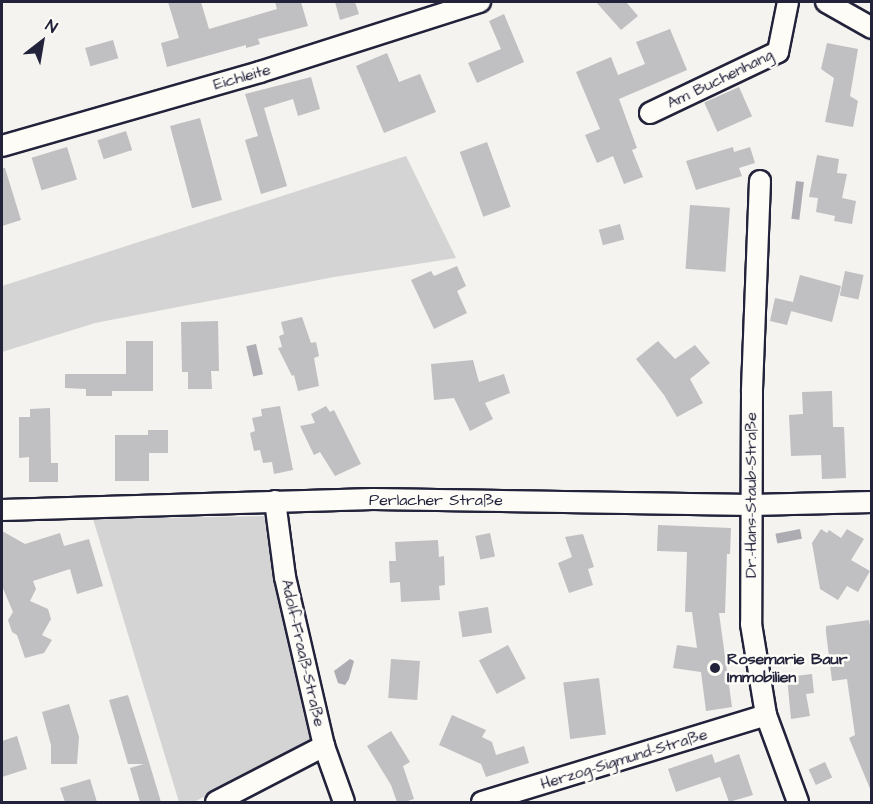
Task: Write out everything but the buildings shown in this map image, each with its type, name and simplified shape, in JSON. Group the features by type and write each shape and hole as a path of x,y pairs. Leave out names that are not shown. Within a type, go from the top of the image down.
{"street":[{"name":"Eichleite","path":"2,146 260,72 480,2"},
{"name":"Am Buchenhang","path":"650,113 778,52 788,2"},
{"path":"826,2 872,28"},
{"name":"Dr.-Hans-Staub-Straße","path":"760,181 752,392 751,624 766,715 798,802"},
{"name":"Perlacher Straße","path":"2,510 275,501 543,500 752,505 872,502"},
{"name":"Adolf-Fraaß-Straße","path":"275,501 285,577 324,746 344,802"},
{"name":"Herzog-Sigmund-Straße","path":"482,802 766,715"},
{"path":"216,802 324,746"}],"shaded area":[{"path":"406,156 456,258 334,277 95,323 2,352 2,286"},
{"path":"796,181 804,182 799,220 791,219"},
{"path":"256,344 263,374 253,376 246,346"},
{"path":"265,516 312,740 194,802 179,802 93,519"},
{"path":"800,529 802,539 777,544 775,534"},
{"path":"350,659 354,661 349,679 345,685 338,683 334,671"}],"place":[{"name":"Rosemarie Baur Immobilien","path":"715,668"}]}
